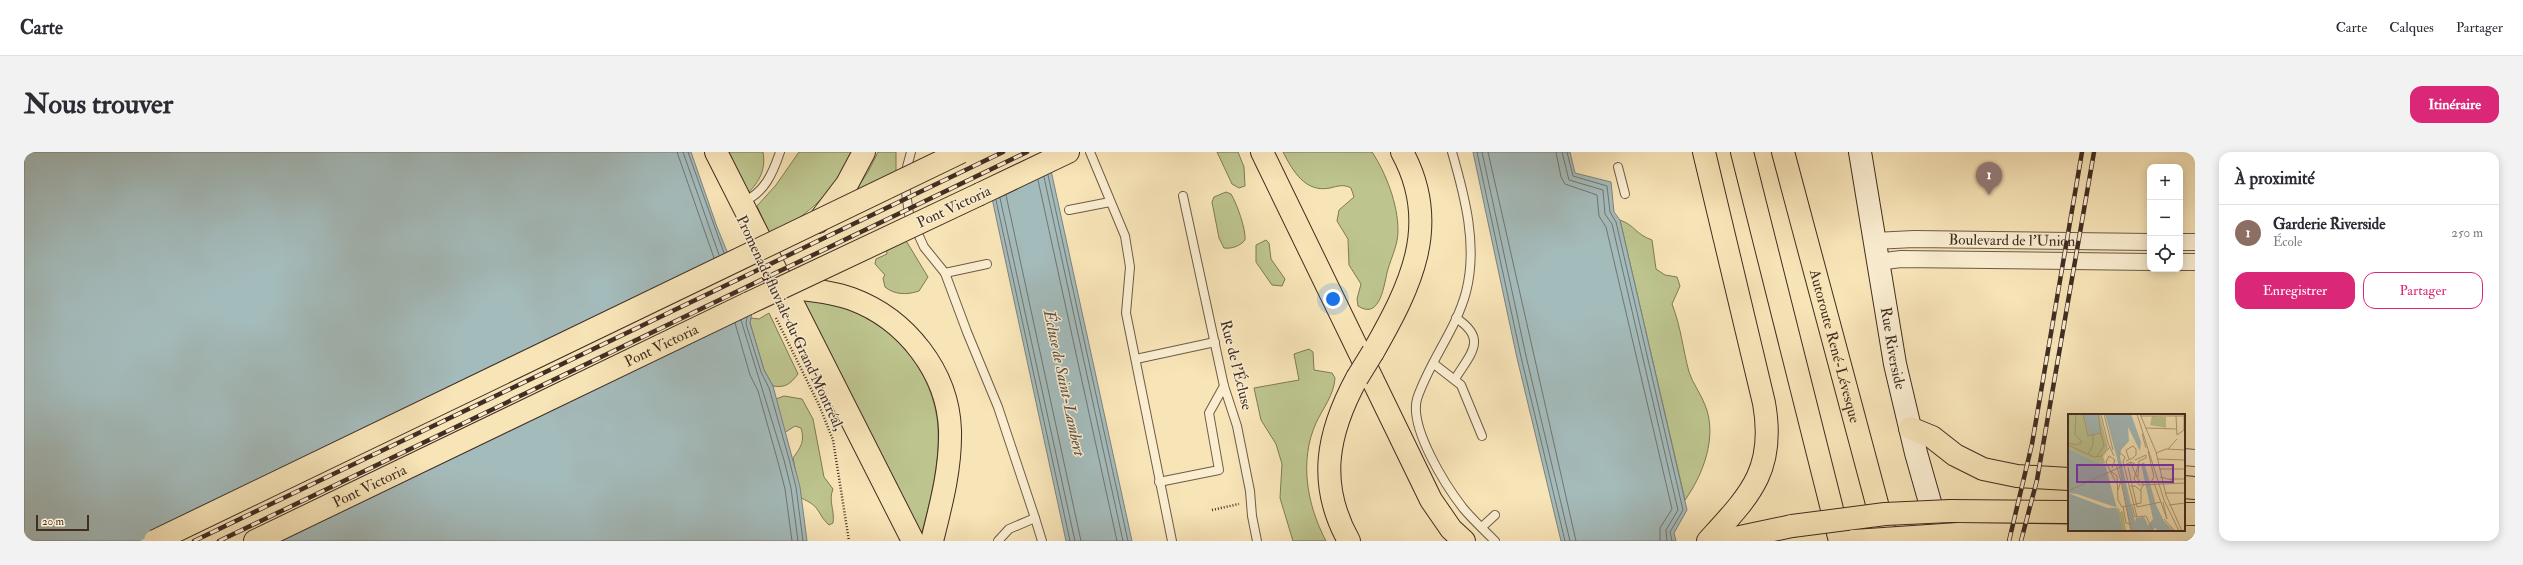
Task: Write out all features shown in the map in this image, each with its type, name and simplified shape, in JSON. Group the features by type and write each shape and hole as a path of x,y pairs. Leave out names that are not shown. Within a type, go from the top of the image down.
{"main road":[{"path":"716,152 912,541"},
{"path":"818,222 842,191 864,152"},
{"path":"155,541 962,152"},
{"name":"Pont Victoria","path":"255,541 780,288 1068,152"},
{"path":"1262,152 1431,500 1448,525 1464,541"},
{"path":"1349,541 1338,518 1332,496 1329,462 1332,440 1338,417 1357,378 1400,304 1412,276 1420,234 1418,192 1411,170 1402,152"},
{"path":"1704,152 1764,404 1767,427 1764,458 1753,488 1746,500 1708,541"},
{"path":"1742,152 1840,541"},
{"name":"Autoroute René-Lévesque","path":"1783,152 1887,541"},
{"path":"780,288 802,289 851,298 880,312 905,332 930,366 944,396 949,423 950,444 947,473 932,541"},
{"path":"1910,428 1932,437 1955,455 1984,469 2017,476 2068,479"},
{"path":"2185,487 2195,488"},
{"path":"1721,541 1792,526 1885,514 1950,511 2068,512"},
{"path":"1854,541 1950,537 2195,536"}],"street":[{"name":"Rue Riverside","path":"1860,152 1889,334 1910,428 1950,537"},
{"name":"Boulevard de l'Union","path":"1875,252 1914,239 2147,242"},
{"path":"2183,242 2195,242"},
{"name":"Boulevard de l'Union","path":"1875,252 1901,260 2147,262"},
{"path":"2183,262 2195,262"},
{"path":"2185,457 2195,458"}],"lane":[{"path":"741,202 754,196 766,184 780,152"},
{"path":"911,152 904,178 909,214 924,247 945,273 966,332 998,407 1042,541"},
{"path":"1090,152 1125,236 1130,266 1126,313 1172,541"},
{"path":"1452,152 1465,203 1470,240 1467,287 1456,318 1417,400 1418,424 1446,482 1462,507 1495,541"},
{"path":"1618,167 1624,194"},
{"name":"Rue de l'Écluse","path":"1183,196 1224,386 1237,426 1257,541"},
{"path":"1070,210 1110,202"},
{"path":"945,273 987,264"},
{"path":"1456,318 1469,328 1475,341 1474,348 1456,379"},
{"path":"1136,358 1215,342"},
{"path":"1434,364 1456,379 1465,392 1482,436"},
{"path":"1159,482 1220,470 1209,414 1224,386"},
{"path":"1482,527 1495,514"},
{"path":"998,541 1009,529 1035,518"}],"path":[{"name":"Promenade fluviale du Grand Montréal,","path":"774,315 819,405 833,440 849,541"},
{"path":"1212,510 1251,502"}],"green space":[{"path":"729,152 763,152 763,169 756,184 748,193"},
{"path":"799,152 852,152 845,167 829,191 797,220 771,237 757,206 776,185"},
{"path":"878,152 896,152 896,175 851,197 868,172"},
{"path":"1217,152 1238,152 1244,167 1245,186 1239,188 1232,184"},
{"path":"1283,152 1372,152 1377,160 1390,189 1396,210 1398,236 1383,291 1377,305 1372,309 1366,309 1358,306 1357,299 1361,284 1349,265 1348,239 1337,221 1339,210 1354,197 1351,188 1341,186 1321,189 1307,184 1296,173"},
{"path":"1226,192 1231,194 1236,204 1243,223 1245,240 1241,244 1224,248 1219,238 1212,202 1214,197"},
{"path":"1620,220 1625,222 1646,238 1652,240 1656,269 1665,275 1677,277 1680,286 1672,304 1678,321 1689,372 1705,405 1709,417 1710,429 1707,455 1703,467 1692,490 1685,500"},
{"path":"905,239 928,277 919,291 901,294 893,292 885,287 883,278 885,275 875,264 876,259 887,254 886,247"},
{"path":"1266,240 1269,243 1271,259 1285,279 1282,286 1272,285 1256,262 1256,245"},
{"path":"803,299 836,304 856,311 875,321 892,334 906,350 919,368 929,387 935,407 938,442 934,482 921,536"},
{"path":"769,313 798,374 785,386 773,386 764,370 750,323 751,318 759,319"},
{"path":"1309,349 1313,352 1314,370 1332,373 1335,378 1333,390 1316,423 1311,438 1307,468 1310,498 1319,527 1326,541 1293,541 1280,498 1282,464 1276,444 1261,420 1254,388 1299,380 1294,354"},
{"path":"784,396 802,399 813,419 824,477 833,489 831,502 833,523 829,525 816,507 801,498 793,458 802,444 803,437 801,428 795,426 784,433 776,399"}],"water":[{"path":"24,152 691,152 717,227 752,312 750,323 764,370 773,386 800,487 807,541 24,541"},
{"name":"Écluse de Saint-Lambert","path":"982,152 1047,152 1132,541 1066,541"},
{"path":"1473,152 1570,152 1575,173 1611,182 1614,212 1620,220 1687,510 1674,533 1676,541 1561,541 1517,358"}],"pier":[{"path":"980,152 1049,152 989,198"},
{"path":"731,256 751,302 276,541 140,541"}],"railway":[{"path":"194,541 1003,152"},
{"path":"219,541 1027,152"},
{"path":"2009,541 2032,444 2082,152"},
{"path":"2021,541 2037,480 2094,152"}],"place":[{"name":"Garderie Riverside","path":"1989,195"}]}
